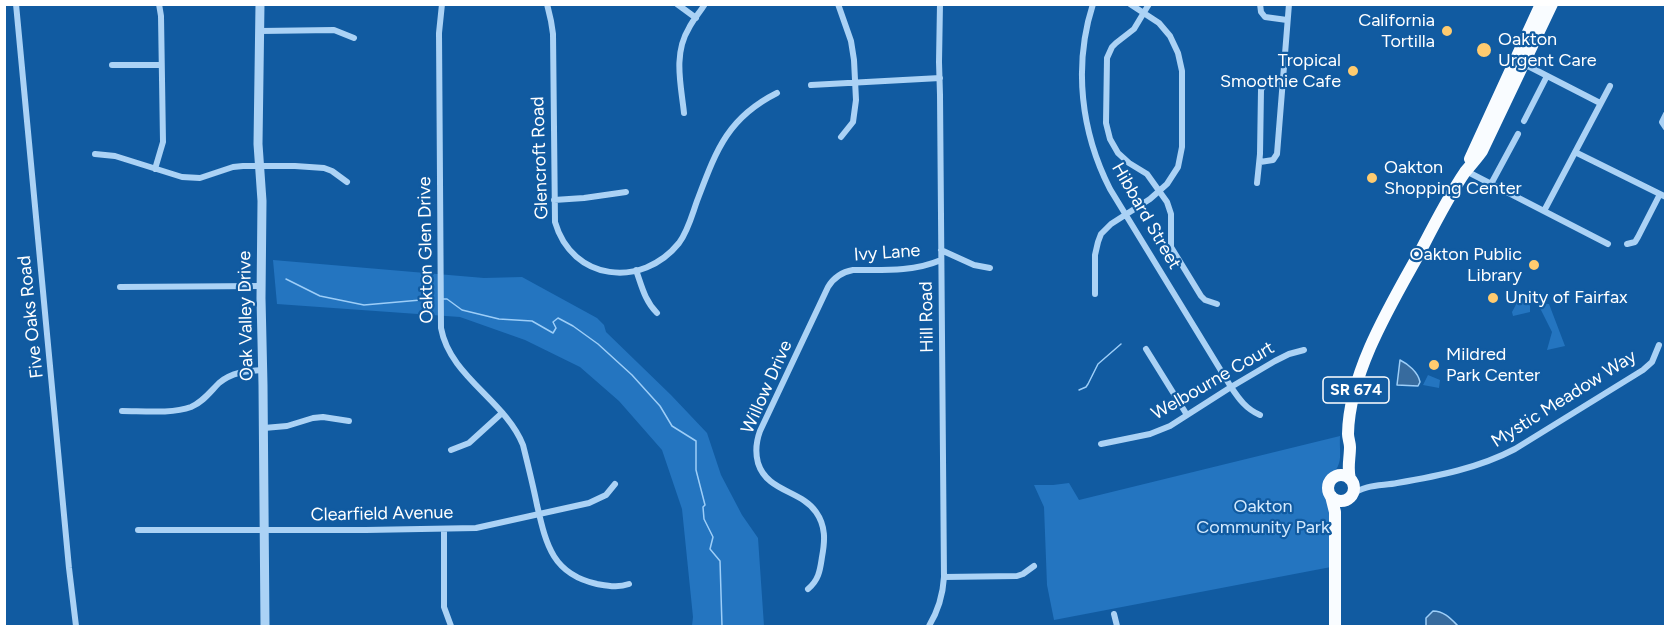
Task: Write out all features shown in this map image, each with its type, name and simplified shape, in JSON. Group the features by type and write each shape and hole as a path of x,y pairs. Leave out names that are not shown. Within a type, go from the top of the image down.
{"main road":[{"name":"SR 674","path":"1466,171 1540,4"},
{"name":"SR 674","path":"1335,627 1335,512 1328,486 1342,464 1354,395 1373,341 1397,293 1466,171 1482,151 1552,4"},
{"name":"SR 674","path":"1335,567 1340,544 1341,511 1354,487 1348,469 1350,450 1348,435"},
{"path":"1334,477 1343,475 1351,480"},
{"path":"1331,496 1337,501 1350,497"}],"street":[{"name":"Five Oaks Road","path":"16,4 76,627"},
{"path":"155,169 163,142 159,4"},
{"name":"Oak Valley Drive","path":"260,4 259,166 262,201 265,627"},
{"name":"Oakton Glen Drive","path":"442,4 439,33 441,328 446,346 453,358 515,429 524,445 539,515 554,558 568,572 587,581 612,587 629,584"},
{"name":"Glencroft Road","path":"547,4 553,34 554,214 562,241 573,254 590,266 606,272 626,272 661,260 679,242 687,229 723,139 740,117 777,93"},
{"path":"676,4 696,18"},
{"path":"684,113 679,68 680,51 688,30 705,4"},
{"path":"838,4 851,41 856,81 854,117 849,128 841,137"},
{"name":"Hill Road","path":"929,627 941,599 944,577 940,4"},
{"name":"Hibbard Street","path":"1093,4 1085,38 1082,69 1085,117 1097,162 1125,215 1231,387 1251,412 1260,415"},
{"path":"1095,294 1095,255 1098,242 1106,228 1160,191 1172,179 1181,156 1182,71 1178,53 1170,36 1159,23 1130,4"},
{"path":"1149,4 1134,29 1112,47 1107,58 1106,123 1110,139 1118,153 1147,174 1160,191 1170,209 1172,248 1201,296 1217,304"},
{"path":"1260,4 1261,12 1265,16 1287,20"},
{"path":"1260,162 1273,160 1277,153 1288,4"},
{"path":"260,31 334,30 354,38"},
{"path":"1524,64 1600,103"},
{"path":"112,65 161,65"},
{"path":"1524,121 1547,76"},
{"path":"811,85 940,78"},
{"path":"1257,183 1260,162 1261,90 1268,82 1282,82"},
{"path":"1544,211 1610,86"},
{"path":"1665,114 1662,122 1665,128"},
{"path":"1491,184 1518,134"},
{"path":"1575,152 1663,196 1635,242 1627,244"},
{"path":"95,154 115,156 172,175 192,178 207,176 233,167 295,166 324,168 347,182"},
{"path":"1466,171 1608,244"},
{"path":"554,200 626,192"},
{"name":"Ivy Lane","path":"941,250 974,265 990,268"},
{"name":"Ivy Lane","path":"835,277 846,271 916,268 929,266 941,260"},
{"path":"636,270 645,298 657,314"},
{"name":"Willow Drive","path":"808,589 819,574 825,542 823,525 811,506 776,486 765,476 758,461 757,444 760,431 828,287 835,277"},
{"path":"120,287 261,286"},
{"name":"Mystic Meadow Way","path":"1350,497 1359,490 1369,487 1462,469 1498,458 1643,370 1652,362 1659,345"},
{"path":"1146,349 1187,415"},
{"name":"Welbourne Court","path":"1101,444 1150,434 1170,426 1283,357 1304,350"},
{"path":"122,411 185,409 201,402 218,384 233,374 263,370"},
{"path":"451,450 466,445 502,413"},
{"path":"264,428 287,426 323,417 349,420"},
{"name":"Mystic Meadow Way","path":"1351,480 1369,487"},
{"name":"Clearfield Avenue","path":"138,530 484,527 601,499 615,484"},
{"path":"444,529 444,607 451,627"},
{"path":"944,577 1017,576 1034,566"},
{"path":"1114,614 1117,627"}],"green space":[{"path":"273,260 484,278 522,277 597,318 604,325 606,332 707,433 721,475 742,515 758,538 764,626 692,626 682,509 662,450 619,401 580,367 525,340 460,317 277,304"},
{"path":"1519,299 1530,305 1530,312 1513,316 1512,312"},
{"path":"1534,303 1549,304 1565,346 1547,350 1552,332 1540,308"},
{"path":"1428,375 1440,380 1439,388 1423,385"},
{"name":"Oakton Community Park","path":"1340,436 1339,465 1326,480 1325,486 1329,499 1331,567 1054,620 1047,585 1044,507 1034,485 1069,483 1079,500"}],"shaded area":[{"path":"1400,360 1417,375 1420,382 1418,386 1397,385"},
{"path":"1433,611 1444,614 1458,626 1426,626 1426,618"}],"waterway":[{"path":"286,279 320,296 364,305 432,299"},
{"path":"442,299 447,299 462,310 499,319 532,321 553,333 556,328 553,322 558,318 573,326 598,344 632,375 660,406 672,426 696,441 696,470 705,505 703,507 704,519 713,537 710,549 720,561 722,626"},
{"path":"1079,390 1086,387 1098,364 1121,344"}],"place":[{"name":"California Tortilla","path":"1447,31"},
{"name":"Oakton Urgent Care","path":"1484,50"},
{"name":"Tropical Smoothie Cafe","path":"1353,71"},
{"name":"Oakton Shopping Center","path":"1372,178"},
{"name":"Oakton Public Library","path":"1534,265"},
{"name":"Unity of Fairfax","path":"1493,298"},
{"name":"Mildred Park Center","path":"1434,365"}]}
